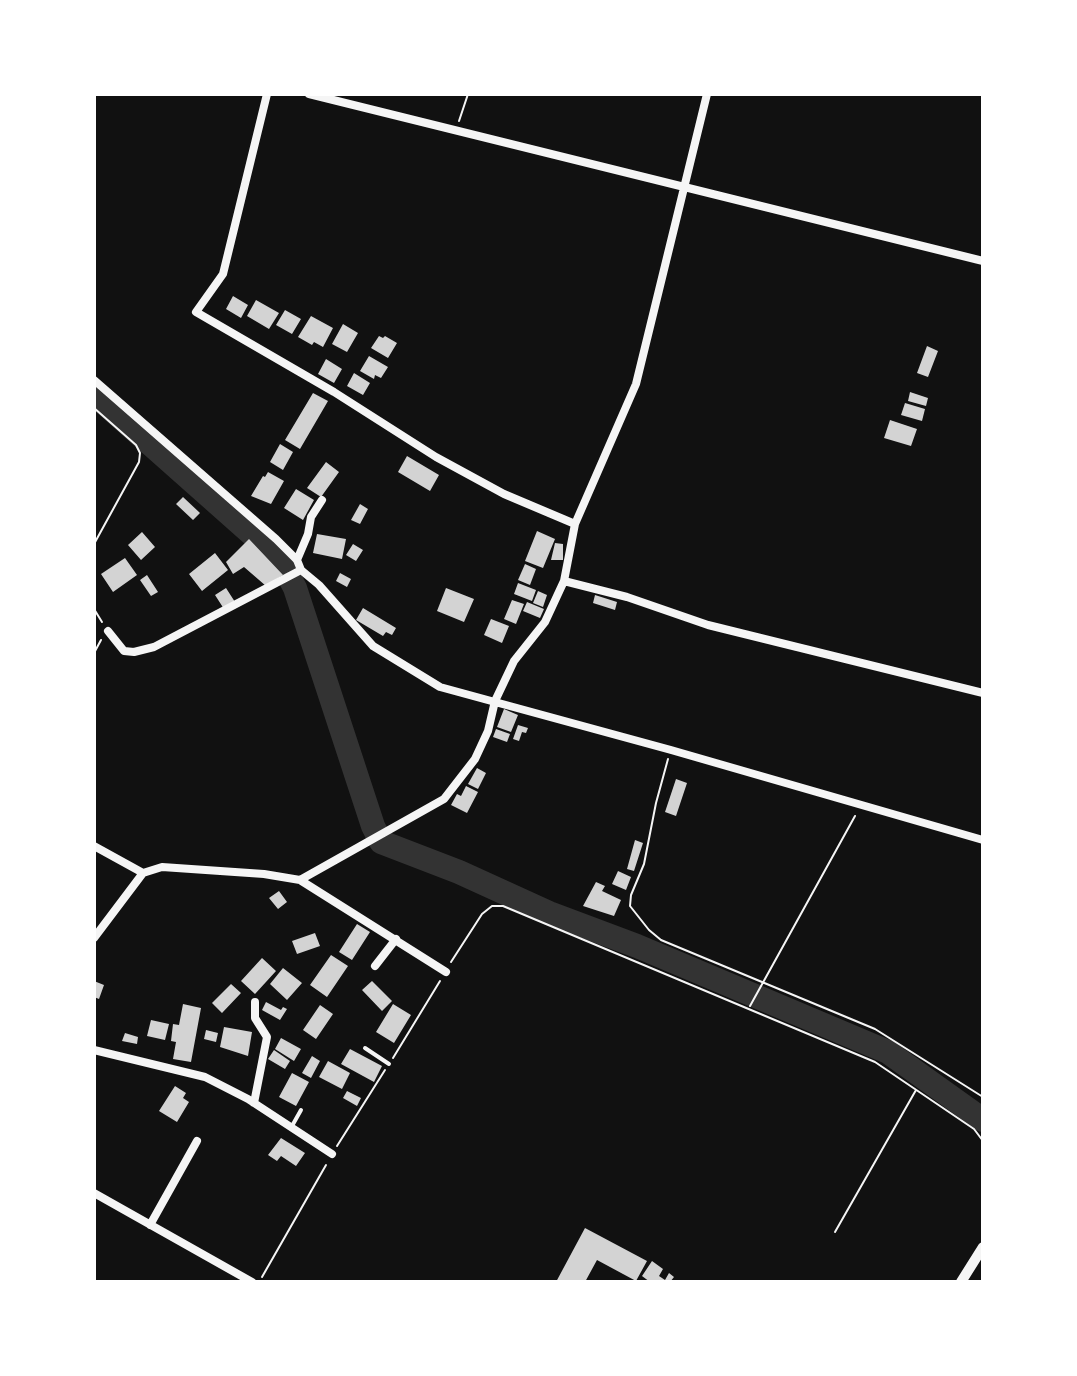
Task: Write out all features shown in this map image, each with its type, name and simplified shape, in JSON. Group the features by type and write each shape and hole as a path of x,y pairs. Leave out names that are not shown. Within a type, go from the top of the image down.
{"street":[{"path":"267,94 223,274 196,312 334,392 436,457 504,494 575,524"},
{"path":"309,94 983,261"},
{"path":"300,880 444,799 462,780 488,731 495,701 514,661 545,622 564,581 575,524 636,384 707,94"},
{"path":"94,380 297,560"},
{"path":"297,572 297,560 308,534 311,517 322,500"},
{"path":"108,631 124,651 154,647 297,572"},
{"path":"297,572 319,585 373,646 440,687 983,840"},
{"path":"564,581 627,597 708,625 983,693"},
{"path":"388,655 394,645"},
{"path":"94,846 143,873"},
{"path":"94,938 143,873 162,867 206,868 300,880 446,972"},
{"path":"375,966 396,939"},
{"path":"254,1103 267,1037 255,1018 255,1002"},
{"path":"94,1050 205,1077 292,1126 332,1154"},
{"path":"150,1225 197,1141"},
{"path":"94,1193 252,1282"},
{"path":"961,1282 983,1247"}],"lane":[{"path":"365,1048 389,1064"},
{"path":"292,1126 301,1110"}],"path":[{"path":"456,130 468,94"},
{"path":"94,408 136,445 140,453 139,462 94,544"},
{"path":"671,750 644,864 631,895 630,906 649,930 661,940 875,1029 983,1097"},
{"path":"749,1008 861,804"},
{"path":"259,1282 332,1154 482,914 492,906 503,906 875,1062 974,1129 983,1141"},
{"path":"835,1232 917,1089"}],"building":[{"path":"233,296 248,305 241,318 226,309"},
{"path":"256,300 279,313 269,329 247,316"},
{"path":"285,310 301,319 292,334 276,325"},
{"path":"311,316 333,328 323,347 298,337"},
{"path":"343,324 358,333 347,352 332,344"},
{"path":"379,336 397,343 388,358 371,348"},
{"path":"927,346 938,351 928,377 917,373"},
{"path":"369,356 388,367 381,378 375,375 374,379 360,371"},
{"path":"326,359 342,369 334,383 318,374"},
{"path":"354,373 370,383 363,395 347,386"},
{"path":"910,392 928,398 926,406 908,401"},
{"path":"313,393 328,401 300,449 285,440"},
{"path":"905,403 925,409 922,421 901,415"},
{"path":"890,420 917,429 911,446 884,438"},
{"path":"280,444 293,452 283,470 270,462"},
{"path":"407,456 439,475 430,491 398,472"},
{"path":"326,462 339,472 321,497 307,488"},
{"path":"268,472 284,481 271,504 251,496"},
{"path":"296,489 314,500 303,520 284,508"},
{"path":"183,497 200,513 193,520 176,504"},
{"path":"360,504 368,509 360,524 351,520"},
{"path":"537,531 555,539 543,568 525,561"},
{"path":"142,532 155,547 141,560 128,545"},
{"path":"317,534 346,539 342,559 313,553"},
{"path":"249,539 283,575 266,586 244,567 233,574 226,562"},
{"path":"555,543 563,544 563,560 551,560"},
{"path":"353,544 363,550 356,561 346,555"},
{"path":"215,553 228,570 202,591 189,574"},
{"path":"125,558 137,575 113,592 101,574"},
{"path":"525,564 536,569 530,585 518,580"},
{"path":"340,573 351,579 347,587 336,581"},
{"path":"147,575 158,592 151,596 140,580"},
{"path":"518,583 536,590 532,601 514,594"},
{"path":"226,588 235,602 224,609 215,595"},
{"path":"446,588 474,599 464,622 437,611"},
{"path":"538,591 547,595 543,607 533,603"},
{"path":"595,595 617,602 615,610 593,603"},
{"path":"512,600 524,604 516,624 504,619"},
{"path":"527,602 544,609 540,618 523,611"},
{"path":"363,608 396,628 392,635 386,632 383,636 356,620"},
{"path":"491,619 509,626 502,643 484,635"},
{"path":"504,709 518,715 511,732 497,727"},
{"path":"518,725 528,728 526,733 522,732 519,741 513,739"},
{"path":"496,729 510,734 507,742 493,737"},
{"path":"477,768 486,773 478,789 468,784"},
{"path":"676,779 687,783 676,816 665,812"},
{"path":"466,786 478,792 467,813 451,805"},
{"path":"635,840 643,843 634,871 627,869"},
{"path":"618,871 631,877 626,890 612,884"},
{"path":"596,882 605,886 602,891 621,900 614,916 583,906"},
{"path":"279,891 287,902 278,909 269,898"},
{"path":"357,924 370,932 352,960 339,952"},
{"path":"315,933 320,946 297,954 292,941"},
{"path":"331,955 348,966 327,997 310,985"},
{"path":"262,958 276,971 255,994 241,981"},
{"path":"283,968 302,983 287,1000 270,984"},
{"path":"94,981 104,985 99,999 94,997"},
{"path":"372,981 392,1001 382,1011 362,990"},
{"path":"231,984 241,993 222,1013 212,1003"},
{"path":"266,1002 281,1010 283,1007 287,1009 280,1020 262,1010"},
{"path":"183,1004 201,1008 191,1062 173,1059 176,1042 171,1041 173,1024 179,1025"},
{"path":"393,1004 411,1015 394,1043 376,1032"},
{"path":"320,1005 333,1014 316,1039 303,1030"},
{"path":"151,1020 169,1024 165,1040 147,1036"},
{"path":"224,1027 252,1032 248,1056 220,1047"},
{"path":"206,1030 218,1033 216,1042 204,1039"},
{"path":"125,1033 138,1037 137,1044 122,1041"},
{"path":"281,1038 301,1049 294,1061 275,1049"},
{"path":"350,1049 382,1066 374,1082 341,1064"},
{"path":"274,1050 290,1061 285,1069 268,1059"},
{"path":"312,1056 320,1061 311,1078 302,1073"},
{"path":"328,1061 350,1073 342,1089 319,1077"},
{"path":"292,1073 309,1082 296,1106 279,1097"},
{"path":"175,1086 186,1093 183,1098 189,1102 177,1122 159,1111"},
{"path":"347,1091 361,1098 357,1106 343,1098"},
{"path":"281,1138 305,1153 296,1166 281,1156 277,1161 268,1155"},
{"path":"585,1228 647,1261 636,1281 597,1260 585,1282 556,1282"},
{"path":"652,1261 663,1269 659,1276 665,1280 669,1273 674,1277 670,1282 650,1282 642,1276"}],"waterway":[{"path":"94,394 271,551 285,569 295,588 373,826 381,842 888,1052 983,1120"}]}
